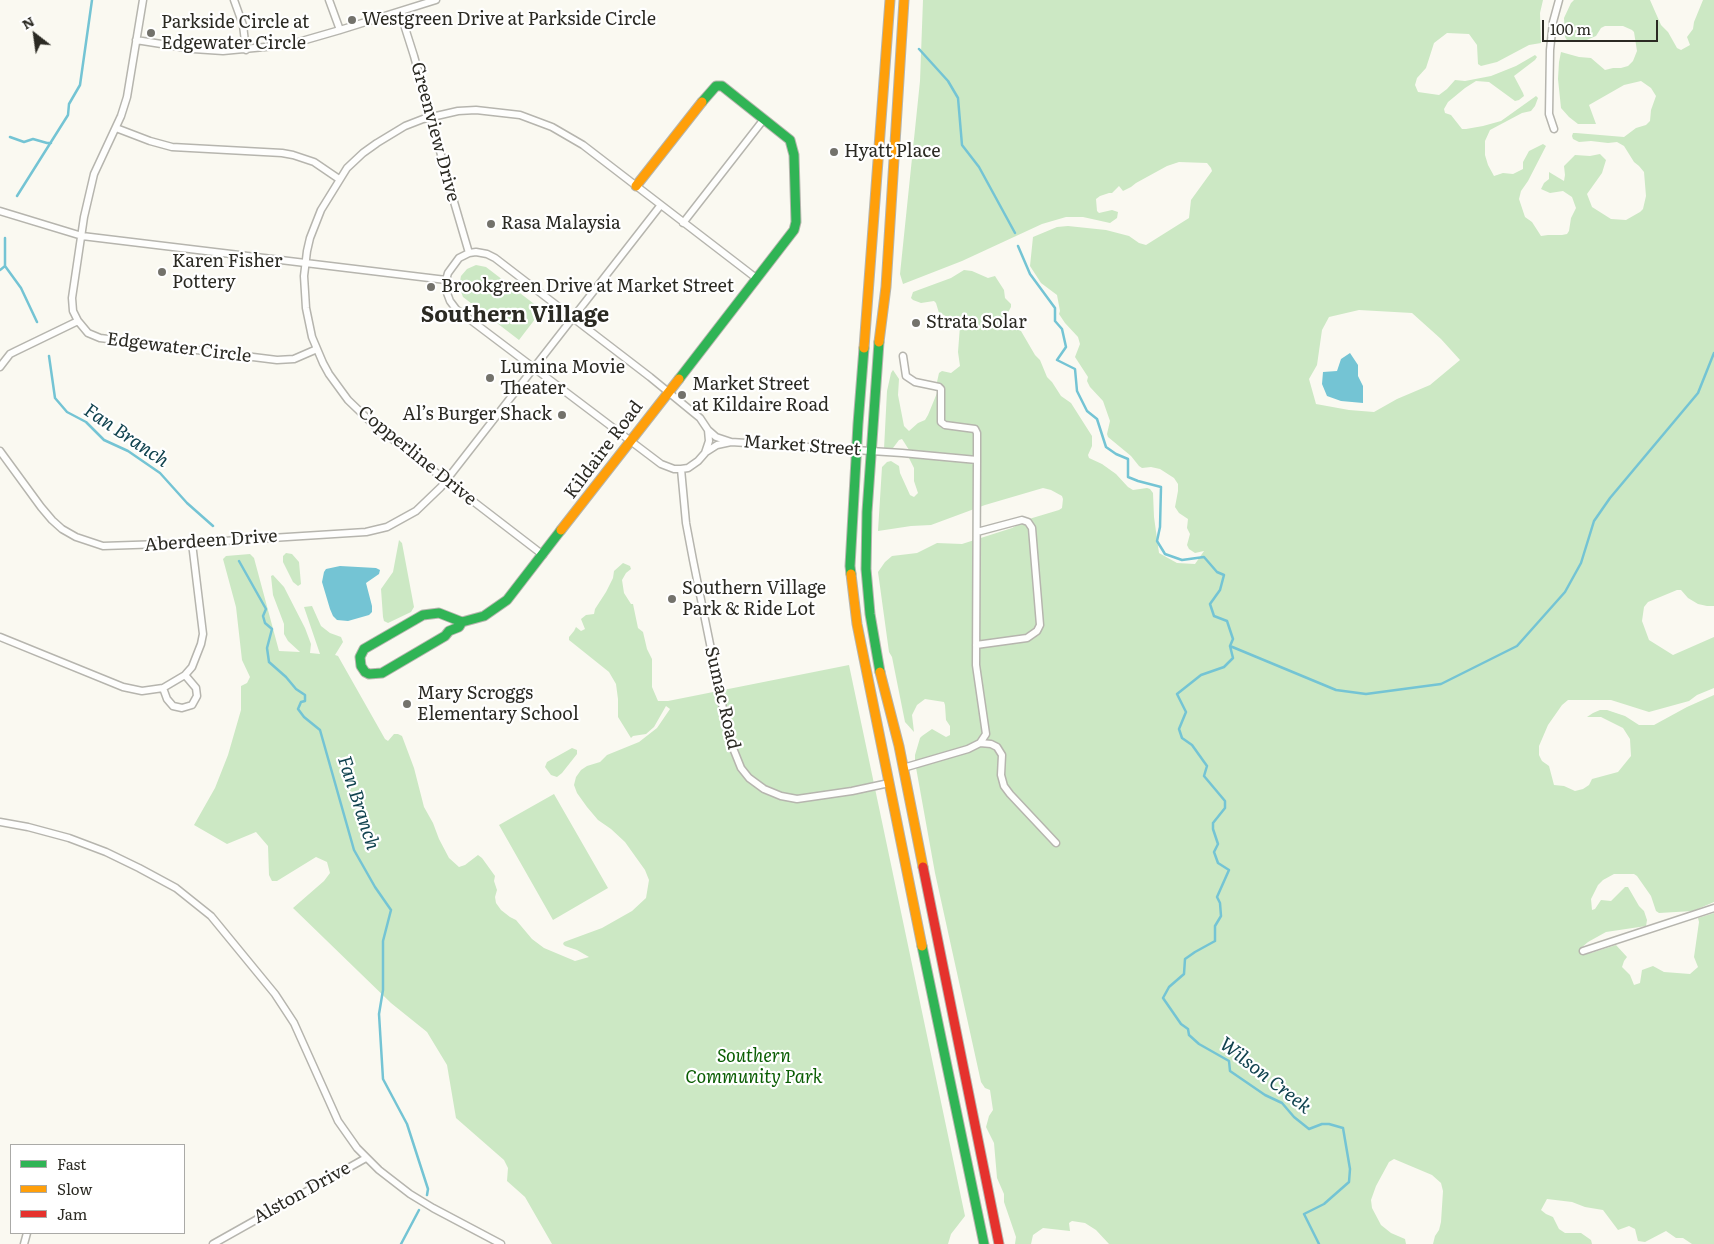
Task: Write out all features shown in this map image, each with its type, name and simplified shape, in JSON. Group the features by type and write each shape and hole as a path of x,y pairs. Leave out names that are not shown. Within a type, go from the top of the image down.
{"main road":[{"path":"890,0 856,450 850,566 853,596 870,689 984,1244"},
{"path":"904,0 886,287 878,346 865,557 870,614 881,676 903,768 999,1244"},
{"name":"Kildaire Road","path":"462,622 459,627 449,631 445,636 382,673 369,674 361,666 360,657 364,649 423,615 439,613 462,622 484,616 501,605 543,555 794,230 796,222 792,144 787,136 725,88 719,86 711,90 636,186"}],"street":[{"path":"0,367 10,354 78,321 73,312 72,298 92,180 128,97 142,0"},
{"path":"234,0 243,25 246,50"},
{"path":"329,0 340,30"},
{"path":"136,40 193,49 246,50 295,43 436,0"},
{"path":"1554,129 1549,114 1550,50 1553,22 1559,0"},
{"name":"Greenview Drive","path":"400,12 470,253"},
{"name":"Copperline Drive","path":"543,555 374,425 348,400 328,374 317,349 306,308 304,286 310,238 314,225 339,179 352,163 377,142 405,126 458,111 481,110 520,115 566,134 756,278"},
{"path":"683,223 764,119"},
{"path":"116,128 172,147 293,155 314,162 339,179"},
{"name":"Aberdeen Drive","path":"0,451 41,507 62,529 92,543 113,547 192,544 376,530 397,523 416,511 447,480 660,206"},
{"path":"0,211 82,236 446,280"},
{"path":"470,253 459,258 452,266 446,280 450,301 456,309 661,464 667,468 681,469"},
{"name":"Market Street","path":"470,253 487,254 495,258 669,392 700,418 708,430 716,436 731,442 977,460"},
{"name":"Edgewater Circle","path":"78,321 88,333 100,338 277,360 294,359 317,349"},
{"path":"903,356 906,376 916,382 939,387 941,422 975,429 977,433 976,665 986,734 980,743 968,749 903,768"},
{"path":"705,453 710,441 708,430"},
{"name":"Market Street","path":"681,469 693,465 705,453 717,446 731,442"},
{"name":"Sumac Road","path":"681,469 686,523 694,568 729,738 741,768 749,778 764,790 781,796 797,798 844,792 890,783"},
{"path":"976,645 1027,638 1037,631 1040,625 1032,528 1028,522 1022,520 977,532"},
{"path":"0,636 123,687 142,690 163,688 185,675 192,667 199,652 203,634 192,544"},
{"path":"163,688 167,699 173,706 182,708 192,705 197,696 196,688 185,675"},
{"path":"980,743 991,744 997,747 1002,755 1001,775 1004,786 1056,843"},
{"path":"0,822 69,838 106,852 176,888 211,916 269,987 294,1022 338,1121 357,1148 379,1170 410,1194 501,1244"},
{"path":"1583,951 1714,908"},
{"name":"Alston Drive","path":"212,1244 366,1158"}],"green space":[{"path":"923,0 1543,0 1540,13 1541,43 1529,45 1497,62 1481,66 1478,64 1477,45 1469,34 1447,33 1434,43 1426,68 1417,78 1415,85 1418,92 1439,95 1455,80 1465,81 1491,76 1516,66 1535,55 1537,57 1514,76 1524,96 1519,100 1515,101 1489,82 1476,81 1448,102 1444,109 1445,113 1451,115 1462,129 1466,129 1501,121 1536,96 1538,98 1531,111 1522,113 1490,130 1485,141 1485,155 1494,176 1503,173 1513,174 1523,169 1523,162 1529,151 1543,144 1546,146 1521,191 1519,199 1525,217 1532,222 1541,236 1562,235 1567,234 1569,231 1571,218 1576,208 1572,197 1563,191 1550,193 1541,189 1549,179 1549,172 1564,181 1564,166 1575,155 1590,156 1600,154 1606,160 1602,173 1587,194 1592,207 1611,219 1626,220 1643,209 1646,196 1644,172 1634,162 1624,146 1617,142 1579,142 1573,139 1572,136 1573,133 1576,133 1624,137 1650,121 1651,110 1656,96 1651,88 1641,81 1624,85 1589,105 1596,124 1578,124 1569,117 1561,108 1558,79 1561,52 1591,58 1605,70 1628,66 1633,61 1637,51 1634,32 1623,26 1605,26 1601,28 1596,36 1582,42 1568,42 1565,37 1564,18 1571,3 1574,0 1650,0 1661,25 1668,32 1677,48 1681,50 1690,45 1687,37 1693,29 1703,0 1714,0 1714,606 1698,604 1688,598 1681,590 1677,590 1648,602 1644,607 1642,621 1649,640 1673,655 1714,637 1714,688 1697,695 1689,701 1649,712 1611,700 1568,700 1562,705 1548,725 1539,746 1539,755 1542,761 1549,766 1554,785 1564,786 1575,791 1583,789 1589,785 1592,779 1618,772 1631,756 1630,739 1623,728 1601,717 1587,717 1600,710 1607,710 1625,716 1639,725 1654,725 1714,695 1714,902 1693,911 1659,913 1656,911 1651,896 1637,876 1634,874 1614,874 1598,885 1591,899 1592,910 1595,909 1601,900 1611,901 1625,887 1628,887 1644,911 1647,920 1646,926 1606,932 1581,948 1581,954 1591,953 1616,945 1627,957 1622,967 1630,975 1634,985 1640,983 1642,970 1653,966 1664,972 1690,974 1698,967 1694,957 1698,918 1714,913 1714,1244 1692,1244 1683,1238 1676,1238 1666,1231 1645,1242 1638,1241 1635,1229 1629,1226 1618,1230 1603,1210 1585,1207 1572,1202 1547,1199 1541,1210 1553,1217 1559,1229 1565,1233 1581,1233 1591,1240 1592,1244 1433,1244 1441,1222 1443,1191 1441,1183 1432,1175 1394,1159 1389,1162 1376,1186 1371,1200 1372,1208 1381,1225 1391,1233 1405,1239 1406,1244 1109,1244 1096,1230 1085,1223 1072,1221 1069,1223 1070,1231 1043,1228 1033,1235 1031,1244 1015,1244 1016,1237 1004,1202 1004,1194 997,1178 994,1143 986,1127 993,1110 990,1090 985,1088 981,1082 935,873 915,762 920,738 932,729 946,737 950,735 950,726 946,720 944,702 925,699 917,705 912,715 914,732 905,722 892,657 889,652 878,572 892,556 917,553 937,543 962,544 1012,528 1029,519 1059,510 1062,508 1063,499 1062,496 1043,488 985,505 931,525 878,531 882,467 887,462 891,461 899,466 900,473 910,495 914,497 918,493 914,481 914,468 908,456 909,450 902,439 893,448 884,449 887,391 893,370 899,379 898,395 904,426 909,431 925,420 928,415 937,393 939,373 942,371 951,373 960,366 958,352 960,326 939,313 934,301 921,303 913,300 911,298 913,292 951,278 964,270 972,271 988,278 995,276 1004,290 1005,298 1011,304 1005,321 1021,331 1040,360 1047,377 1061,396 1071,403 1092,436 1089,458 1116,474 1133,490 1150,489 1153,493 1159,553 1177,563 1195,564 1204,551 1195,553 1187,545 1190,534 1187,528 1188,519 1179,513 1175,507 1178,484 1174,478 1160,469 1142,468 1139,466 1131,456 1108,437 1110,421 1103,401 1090,387 1087,381 1088,377 1075,357 1080,344 1078,337 1059,314 1057,295 1041,283 1030,266 1033,237 1057,227 1068,226 1106,230 1129,236 1139,243 1146,245 1189,218 1191,200 1212,171 1207,163 1179,162 1167,166 1123,191 1119,186 1112,193 1096,199 1097,211 1099,213 1112,210 1118,212 1117,218 1110,223 1083,217 1066,217 1042,224 962,261 903,284 900,274 920,81","holes":["1359,310 1412,313 1441,339 1460,360 1430,385 1397,399 1374,412 1316,404 1309,379 1317,365 1322,330 1329,317"]},
{"path":"476,265 486,267 542,310 519,340 463,297 459,286 461,276 467,269"},
{"path":"399,540 402,543 414,607 411,612 388,623 384,621 383,617 381,589 393,572"},
{"path":"286,553 292,554 299,562 301,584 298,586 293,582 283,562 283,556"},
{"name":"Southern Community Park","path":"250,554 254,558 279,651 300,652 288,641 284,634 284,624 273,595 271,576 273,575 284,587 305,628 311,644 310,653 320,654 304,607 312,606 321,626 330,633 341,637 343,642 335,655 338,656 385,739 388,741 394,734 402,736 414,768 424,807 449,858 459,867 465,865 478,855 482,858 495,876 496,903 501,910 516,920 532,939 544,948 575,961 589,957 565,946 564,942 602,928 632,911 646,898 649,880 645,870 625,842 598,820 577,793 574,785 576,777 587,766 600,762 607,755 639,742 657,728 670,709 666,706 654,727 646,734 631,738 618,717 616,684 609,672 569,640 576,627 581,631 585,629 581,619 586,615 594,614 613,578 614,571 623,563 630,566 631,569 622,580 624,593 631,604 633,604 638,628 643,632 647,649 652,659 652,687 658,701 668,701 849,665 965,1216 951,1234 948,1244 552,1244 525,1197 507,1181 508,1168 504,1160 456,1118 447,1065 427,1032 391,1003 293,908 324,881 330,873 327,862 316,857 277,881 272,881 269,875 268,846 256,832 227,844 194,825 215,788 228,755 241,710 241,686 247,683 250,677 242,660 236,607 223,559 226,556"},
{"path":"572,748 577,750 577,754 562,773 557,777 551,775 545,767 547,762"},
{"path":"554,794 608,888 553,920 499,825"}],"water":[{"path":"1350,353 1358,365 1358,376 1363,386 1363,403 1341,401 1327,396 1322,384 1323,372 1337,371 1341,359"},
{"path":"340,566 376,568 380,570 379,574 366,583 372,606 372,612 369,615 348,621 337,620 333,616 322,582 326,569"}],"waterway":[{"name":"Fan Branch","path":"17,196 68,115 69,104 80,85 92,0"},
{"name":"Wilson Creek","path":"919,49 948,81 958,98 962,145 979,167 1015,233"},
{"path":"10,137 24,142 33,139 51,143"},
{"name":"Fan Branch","path":"5,238 5,266 21,288 37,322"},
{"name":"Wilson Creek","path":"1018,246 1030,274 1055,308 1055,321 1062,329 1066,347 1057,360 1075,369 1077,391 1087,411 1097,419 1106,447 1128,459 1128,477 1161,487 1160,527 1157,541 1165,554 1182,560 1204,557 1217,572 1224,575 1220,590 1210,604 1214,616 1227,621 1233,639 1230,646 1233,658 1224,667 1201,675 1177,694 1186,712 1179,729 1182,738 1192,745 1207,766 1204,776 1225,801 1225,808 1213,823 1218,844 1214,852 1218,863 1229,870 1217,897 1220,903 1221,916 1215,926 1215,941 1185,959 1184,974 1169,987 1163,998 1181,1024 1188,1029 1189,1035 1199,1044 1229,1061 1230,1071 1265,1095 1282,1103 1294,1117 1309,1129 1322,1124 1343,1128 1350,1169 1349,1182 1324,1204 1304,1214 1319,1244"},
{"name":"Fan Branch","path":"0,270 5,266"},
{"path":"1230,646 1336,690 1366,694 1441,684 1517,646 1565,592 1581,563 1594,521 1610,498 1698,393 1714,353"},
{"name":"Fan Branch","path":"49,356 55,398 67,412 86,422 104,440 128,451 160,473 187,503 213,526"},
{"name":"Fan Branch","path":"239,561 266,609 263,616 265,623 272,629 267,648 269,662 296,689 305,695 305,701 301,702 298,709 304,717 320,730 354,850 375,887 391,910 383,941 383,990 379,1014 383,1079 407,1124 428,1189 427,1195"},
{"name":"Fan Branch","path":"401,1244 419,1210"}],"traffic: fast":[{"path":"679,379 794,230 796,222 794,155 790,140 722,86 716,86 702,102"},
{"path":"879,342 867,512 866,569 870,614 880,672"},
{"path":"851,574 858,424 864,348"},
{"path":"462,622 439,613 423,615 364,649 360,657 361,666 369,674 382,673 445,636 449,631 459,627 462,622 484,616 507,600 561,530"},
{"path":"922,946 984,1244"}],"traffic: slow":[{"path":"864,348 890,0"},
{"path":"879,342 886,287 904,0"},
{"path":"636,186 702,102"},
{"path":"561,530 679,379"},
{"path":"851,574 857,624 922,946"},
{"path":"880,672 899,746 923,867"}],"traffic: jam":[{"path":"923,867 999,1244"}],"place":[{"name":"Westgreen Drive at Parkside Circle","path":"352,20"},
{"name":"Parkside Circle at Edgewater Circle","path":"151,33"},
{"name":"Hyatt Place","path":"834,152"},
{"name":"Rasa Malaysia","path":"491,224"},
{"name":"Karen Fisher Pottery","path":"162,272"},
{"name":"Brookgreen Drive at Market Street","path":"431,287"},
{"name":"Strata Solar","path":"916,323"},
{"name":"Lumina Movie Theater","path":"490,378"},
{"name":"Market Street at Kildaire Road","path":"682,395"},
{"name":"Al’s Burger Shack","path":"562,415"},
{"name":"Southern Village Park & Ride Lot","path":"672,599"},
{"name":"Mary Scroggs Elementary School","path":"407,704"}],"district":[{"name":"Southern Village","path":"515,316"}]}
